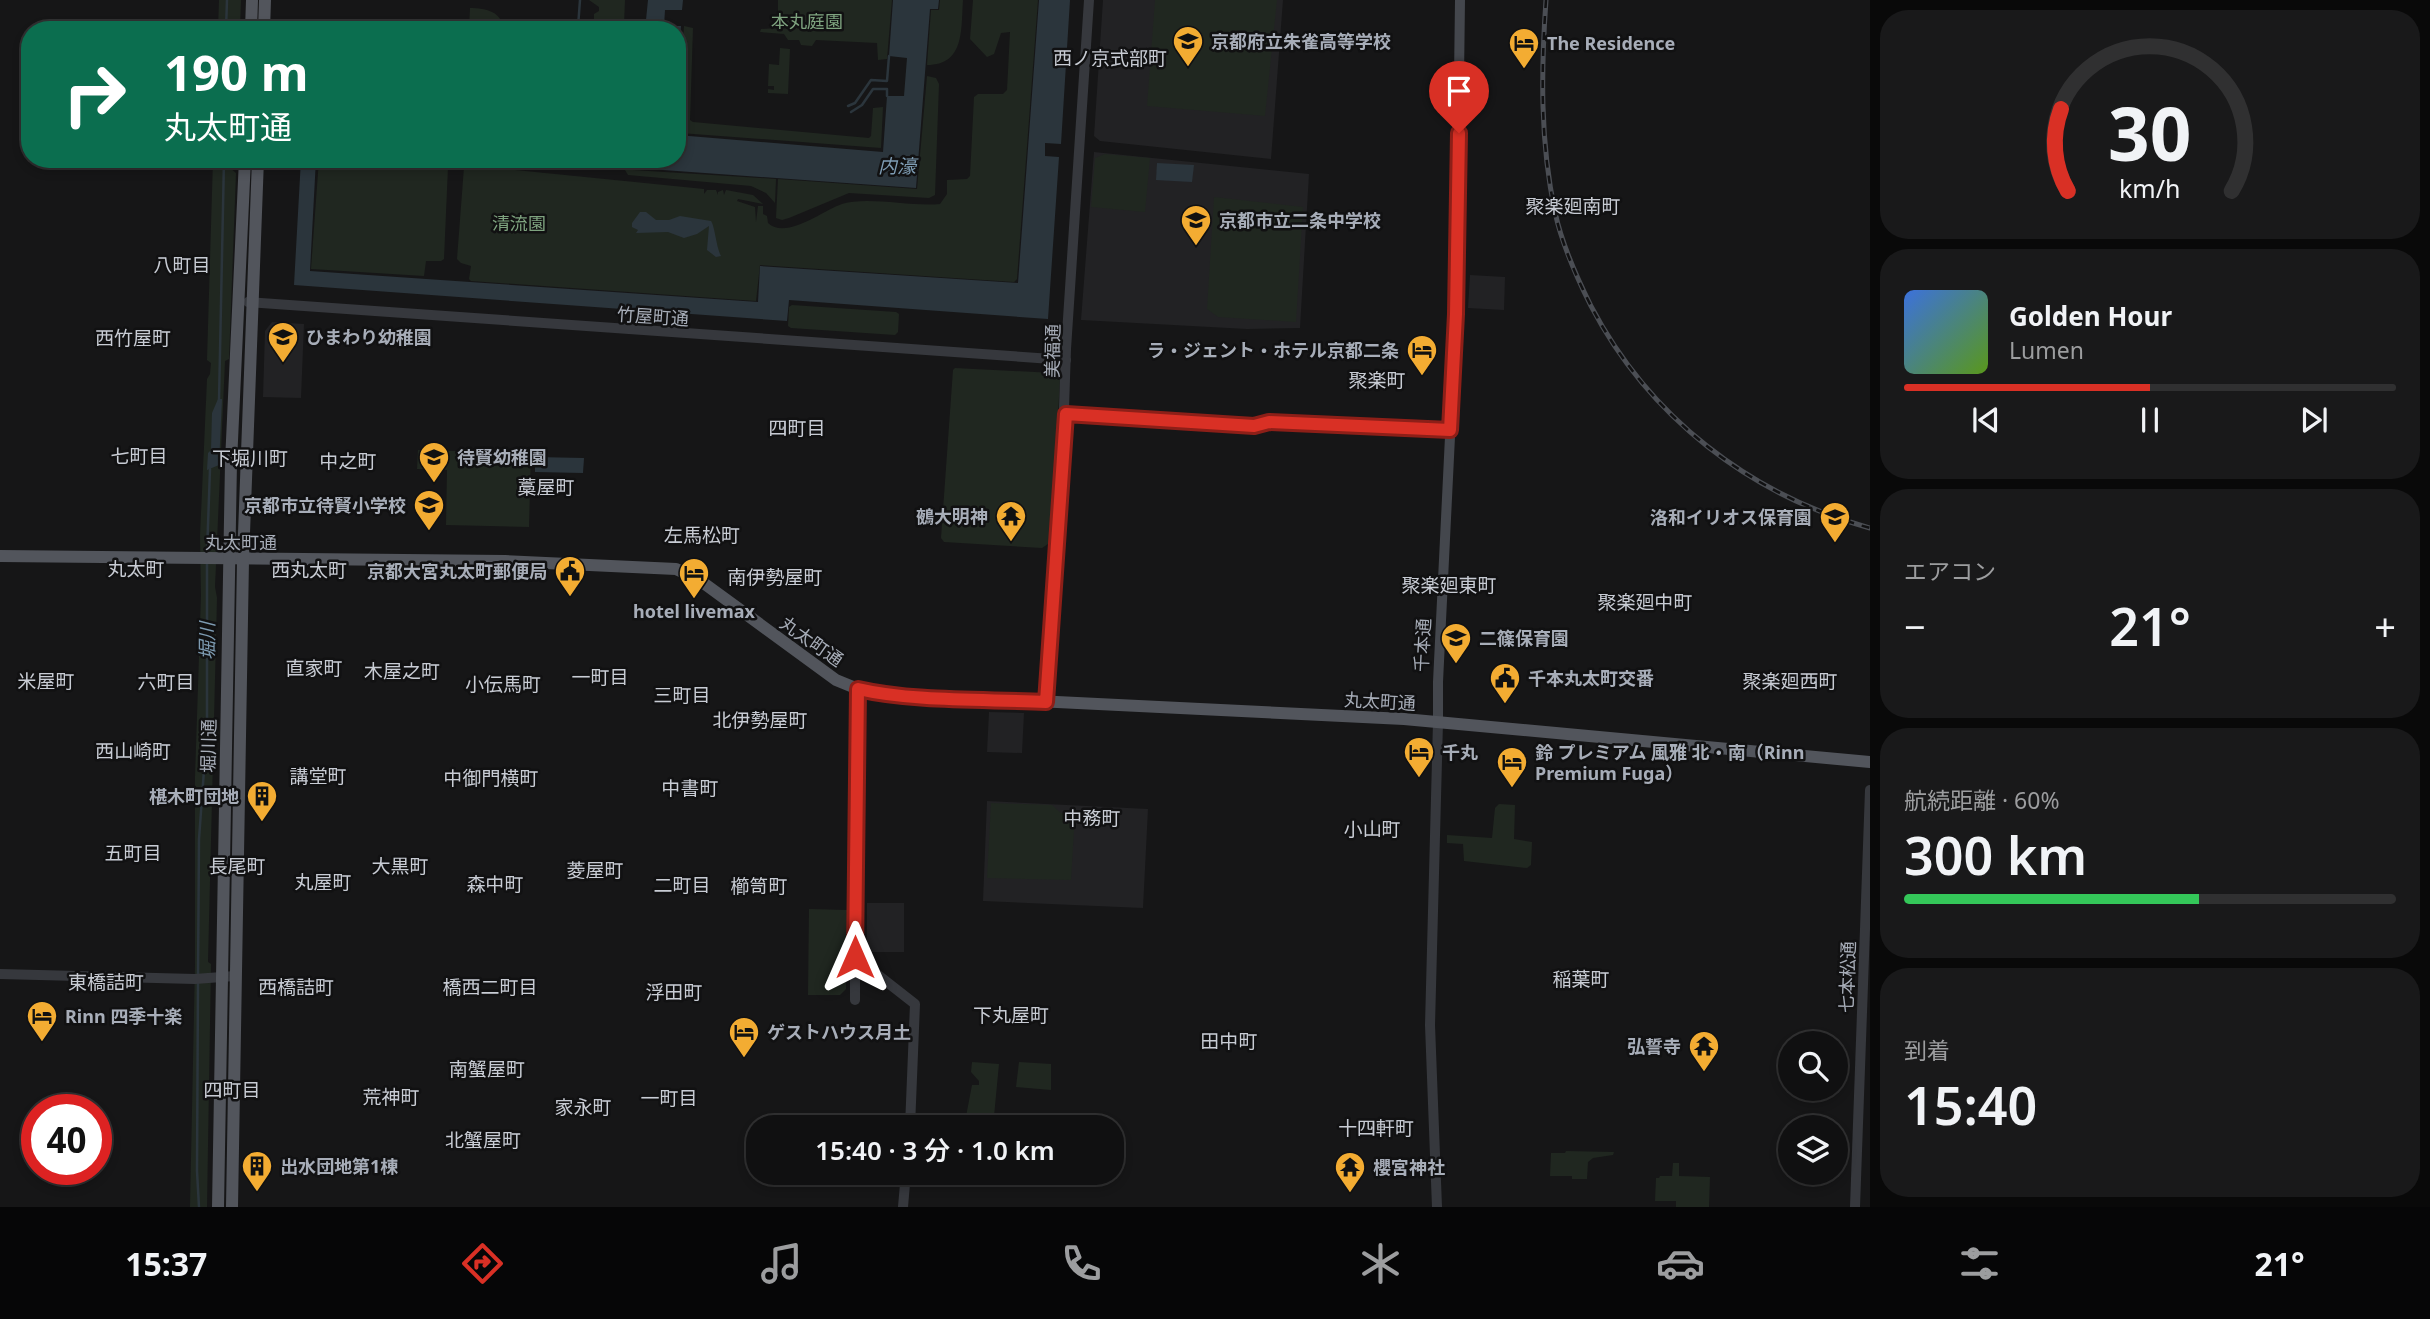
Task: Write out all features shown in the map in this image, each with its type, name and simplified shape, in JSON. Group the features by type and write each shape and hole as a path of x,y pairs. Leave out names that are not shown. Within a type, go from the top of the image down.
{"main road":[{"path":"251,21 252,0"},
{"path":"264,21 265,0"},
{"name":"千本通","path":"1438,722 1456,300 1460,0"},
{"name":"堀川通","path":"218,1207 216,979 223,560 244,168"},
{"name":"堀川通","path":"232,1207 243,560 258,168"},
{"name":"丸太町通","path":"0,556 505,561 676,569 698,579 836,680 873,693 1438,722 1870,762"}],"street":[{"name":"美福通","path":"1046,702 1066,414 1066,360 1089,0"},
{"name":"竹屋町通","path":"237,302 1066,360"},
{"path":"1066,414 1254,426 1269,422 1450,430"},
{"path":"855,1000 858,689"},
{"name":"千本通","path":"1437,1207 1430,1025 1438,722"},
{"name":"七本松通","path":"1855,1207 1870,790"},
{"path":"855,957 915,1004 910,1115"},
{"path":"0,974 195,979 235,976"},
{"path":"903,1207 905,1185"}],"shaded area":[{"name":"京都府立朱雀高等学校","path":"1103,0 1283,0 1271,159 1100,141 1094,136"},
{"name":"京都市立二条中学校","path":"1094,152 1309,174 1300,328 1247,329 1081,320"},
{"path":"1470,275 1505,277 1504,310 1468,308"},
{"name":"ひまわり幼稚園","path":"272,322 304,324 301,398 263,397 265,331"},
{"path":"989,712 1024,713 1022,753 987,752"},
{"path":"987,801 1148,809 1143,908 983,901"},
{"path":"867,903 904,903 904,952 867,952"}],"green space":[{"path":"219,0 241,0 240,21 218,21"},
{"path":"589,0 625,0 624,21 594,21 594,14 599,11 599,7"},
{"name":"本丸庭園","path":"778,0 892,0 887,59 878,60 877,43 816,40 812,46 801,45 799,40 788,40 784,34 760,32 761,29 778,28"},
{"path":"940,0 963,0 961,33 955,52 948,59 927,65 931,10 939,10"},
{"name":"清流園","path":"973,0 1038,0 1017,279 1014,282 760,265 756,301 471,281 471,266 457,259 464,168 497,168 704,189 704,194 707,190 716,190 718,195 718,192 723,190 724,195 726,190 753,195 763,204 738,199 737,201 755,207 756,222 758,206 763,206 763,214 767,216 768,223 784,228 804,223 842,204 852,202 940,204 947,194 947,180 967,179 970,176 974,97 978,94 1003,94 1007,90 1010,32 1001,33 994,54 987,57 970,39"},
{"path":"1155,0 1277,0 1265,116 1147,106"},
{"path":"470,8 492,12 501,21 469,21"},
{"path":"686,26 693,28 690,120 693,122 869,138 873,108 883,107 881,148 686,133"},
{"path":"780,48 790,49 788,94 768,93 768,89 774,90 774,86 768,86 769,64 779,65"},
{"path":"927,76 936,78 939,84 935,195 929,198 849,193 789,218 776,218 778,179 917,189"},
{"path":"1105,154 1150,158 1145,212 1091,207 1095,158"},
{"path":"213,168 230,168 236,173 229,359 225,361 215,587 217,598 208,962 211,964 207,1207 190,1207 200,536 207,379 211,363 207,360"},
{"path":"318,168 448,168 444,259 426,261 424,276 311,269"},
{"path":"633,168 776,179 775,203 766,193 751,186 628,175 625,170"},
{"path":"1214,197 1303,207 1296,322 1218,317 1207,309"},
{"path":"792,305 896,312 899,314 898,332 895,335 791,328 788,326 789,307"},
{"path":"955,368 1054,373 1060,379 1051,542 1042,548 944,542 941,538"},
{"path":"418,450 531,453 529,527 446,525 447,470 417,469"},
{"path":"991,803 1052,805 1061,813 1075,814 1071,880 987,878"},
{"path":"1499,804 1515,805 1514,839 1532,842 1531,865 1527,868 1464,861 1463,844 1447,843 1447,835 1492,838 1495,808"},
{"path":"809,909 847,910 846,989 840,995 808,995"},
{"path":"972,1062 999,1064 994,1115 966,1115 972,1085 979,1085 971,1072"},
{"path":"1019,1062 1051,1064 1051,1090 1016,1087"},
{"path":"1614,1152 1613,1155 1593,1158 1588,1162 1587,1179 1550,1176 1551,1153"},
{"path":"1673,1163 1679,1163 1679,1176 1710,1177 1709,1207 1676,1207 1676,1201 1655,1201 1656,1178 1672,1176"}],"water":[{"path":"648,0 683,0 682,10 665,10 664,21 646,21"},
{"name":"内濠","path":"893,0 939,0 938,9 930,9 916,188 635,168 686,168 686,136 883,152 887,96 904,96 907,58 889,56"},
{"path":"1039,0 1070,0 1061,144 1045,143 1045,156 1059,157 1048,319 789,300 787,321 294,285 300,168 316,168 310,271 758,302 760,266 1018,283"},
{"path":"1157,163 1194,165 1192,182 1156,180"},
{"path":"640,212 646,212 656,220 669,220 680,216 711,221 721,256 716,257 707,250 709,226 684,238 668,232 636,233 638,230 632,227 632,223"},
{"path":"218,399 222,399 219,465 207,470 208,453 211,450 212,413"},
{"path":"535,457 584,458 583,473 535,472"}],"waterway":[{"name":"堀川","path":"226,21 227,0"},
{"path":"578,21 580,0"},
{"path":"848,106 855,103 871,80 887,81 889,56"},
{"path":"851,112 862,105 873,89 887,89 887,96"},
{"name":"堀川","path":"219,401 224,168"},
{"name":"堀川","path":"207,553 210,469"},
{"name":"堀川","path":"198,976 199,839 207,729 207,564"},
{"name":"堀川","path":"198,983 199,1207"}],"railway":[{"path":"1546,0 1543,53 1544,133 1555,212 1575,272 1615,346 1642,383 1673,416 1707,446 1744,473 1826,514 1870,528"}],"place":[{"name":"京都府立朱雀高等学校","path":"1188,68"},
{"name":"The Residence","path":"1524,70"},
{"name":"京都市立二条中学校","path":"1196,247"},
{"name":"ひまわり幼稚園","path":"283,364"},
{"name":"ラ・ジェント・ホテル京都二条","path":"1422,377"},
{"name":"待賢幼稚園","path":"434,484"},
{"name":"京都市立待賢小学校","path":"429,532"},
{"name":"鵺大明神","path":"1011,543"},
{"name":"洛和イリオス保育園","path":"1835,544"},
{"name":"京都大宮丸太町郵便局","path":"570,598"},
{"name":"hotel livemax","path":"694,600"},
{"name":"二篠保育園","path":"1456,665"},
{"name":"千本丸太町交番","path":"1505,705"},
{"name":"千丸","path":"1419,779"},
{"name":"鈴 プレミアム 風雅 北・南（Rinn Premium Fuga）","path":"1512,789"},
{"name":"椹木町団地","path":"262,823"},
{"name":"Rinn 四季十楽","path":"42,1043"},
{"name":"ゲストハウス月土","path":"744,1059"},
{"name":"弘誓寺","path":"1704,1073"},
{"name":"出水団地第1棟","path":"257,1193"},
{"name":"櫻宮神社","path":"1350,1194"}],"district":[{"name":"西ノ京式部町","path":"1110,58"},
{"name":"聚楽廻南町","path":"1573,206"},
{"name":"八町目","path":"182,265"},
{"name":"西竹屋町","path":"133,338"},
{"name":"聚楽町","path":"1377,380"},
{"name":"四町目","path":"797,428"},
{"name":"七町目","path":"139,456"},
{"name":"下堀川町","path":"250,458"},
{"name":"中之町","path":"348,461"},
{"name":"藁屋町","path":"546,487"},
{"name":"左馬松町","path":"702,535"},
{"name":"丸太町","path":"136,569"},
{"name":"西丸太町","path":"309,570"},
{"name":"南伊勢屋町","path":"775,577"},
{"name":"聚楽廻東町","path":"1449,585"},
{"name":"聚楽廻中町","path":"1645,602"},
{"name":"直家町","path":"314,668"},
{"name":"木屋之町","path":"402,671"},
{"name":"一町目","path":"600,677"},
{"name":"米屋町","path":"46,681"},
{"name":"聚楽廻西町","path":"1790,681"},
{"name":"六町目","path":"166,682"},
{"name":"小伝馬町","path":"503,684"},
{"name":"三町目","path":"682,695"},
{"name":"北伊勢屋町","path":"760,720"},
{"name":"西山崎町","path":"133,751"},
{"name":"講堂町","path":"318,776"},
{"name":"中御門横町","path":"491,778"},
{"name":"中書町","path":"690,788"},
{"name":"中務町","path":"1092,818"},
{"name":"小山町","path":"1372,829"},
{"name":"五町目","path":"133,853"},
{"name":"長尾町","path":"237,866"},
{"name":"大黒町","path":"400,866"},
{"name":"菱屋町","path":"595,870"},
{"name":"丸屋町","path":"323,882"},
{"name":"森中町","path":"495,884"},
{"name":"二町目","path":"682,885"},
{"name":"櫛笥町","path":"759,886"},
{"name":"稲葉町","path":"1581,979"},
{"name":"東橋詰町","path":"106,982"},
{"name":"西橋詰町","path":"296,987"},
{"name":"橋西二町目","path":"490,987"},
{"name":"浮田町","path":"674,992"},
{"name":"下丸屋町","path":"1011,1015"},
{"name":"田中町","path":"1229,1041"},
{"name":"南蟹屋町","path":"487,1069"},
{"name":"四町目","path":"232,1090"},
{"name":"荒神町","path":"391,1097"},
{"name":"一町目","path":"669,1098"},
{"name":"家永町","path":"583,1107"},
{"name":"十四軒町","path":"1376,1128"},
{"name":"北蟹屋町","path":"483,1140"}],"route":[{"path":"855,957 858,689 873,693 927,697 1046,702 1066,414 1254,426 1269,422 1450,430 1456,314 1459,133"}]}
